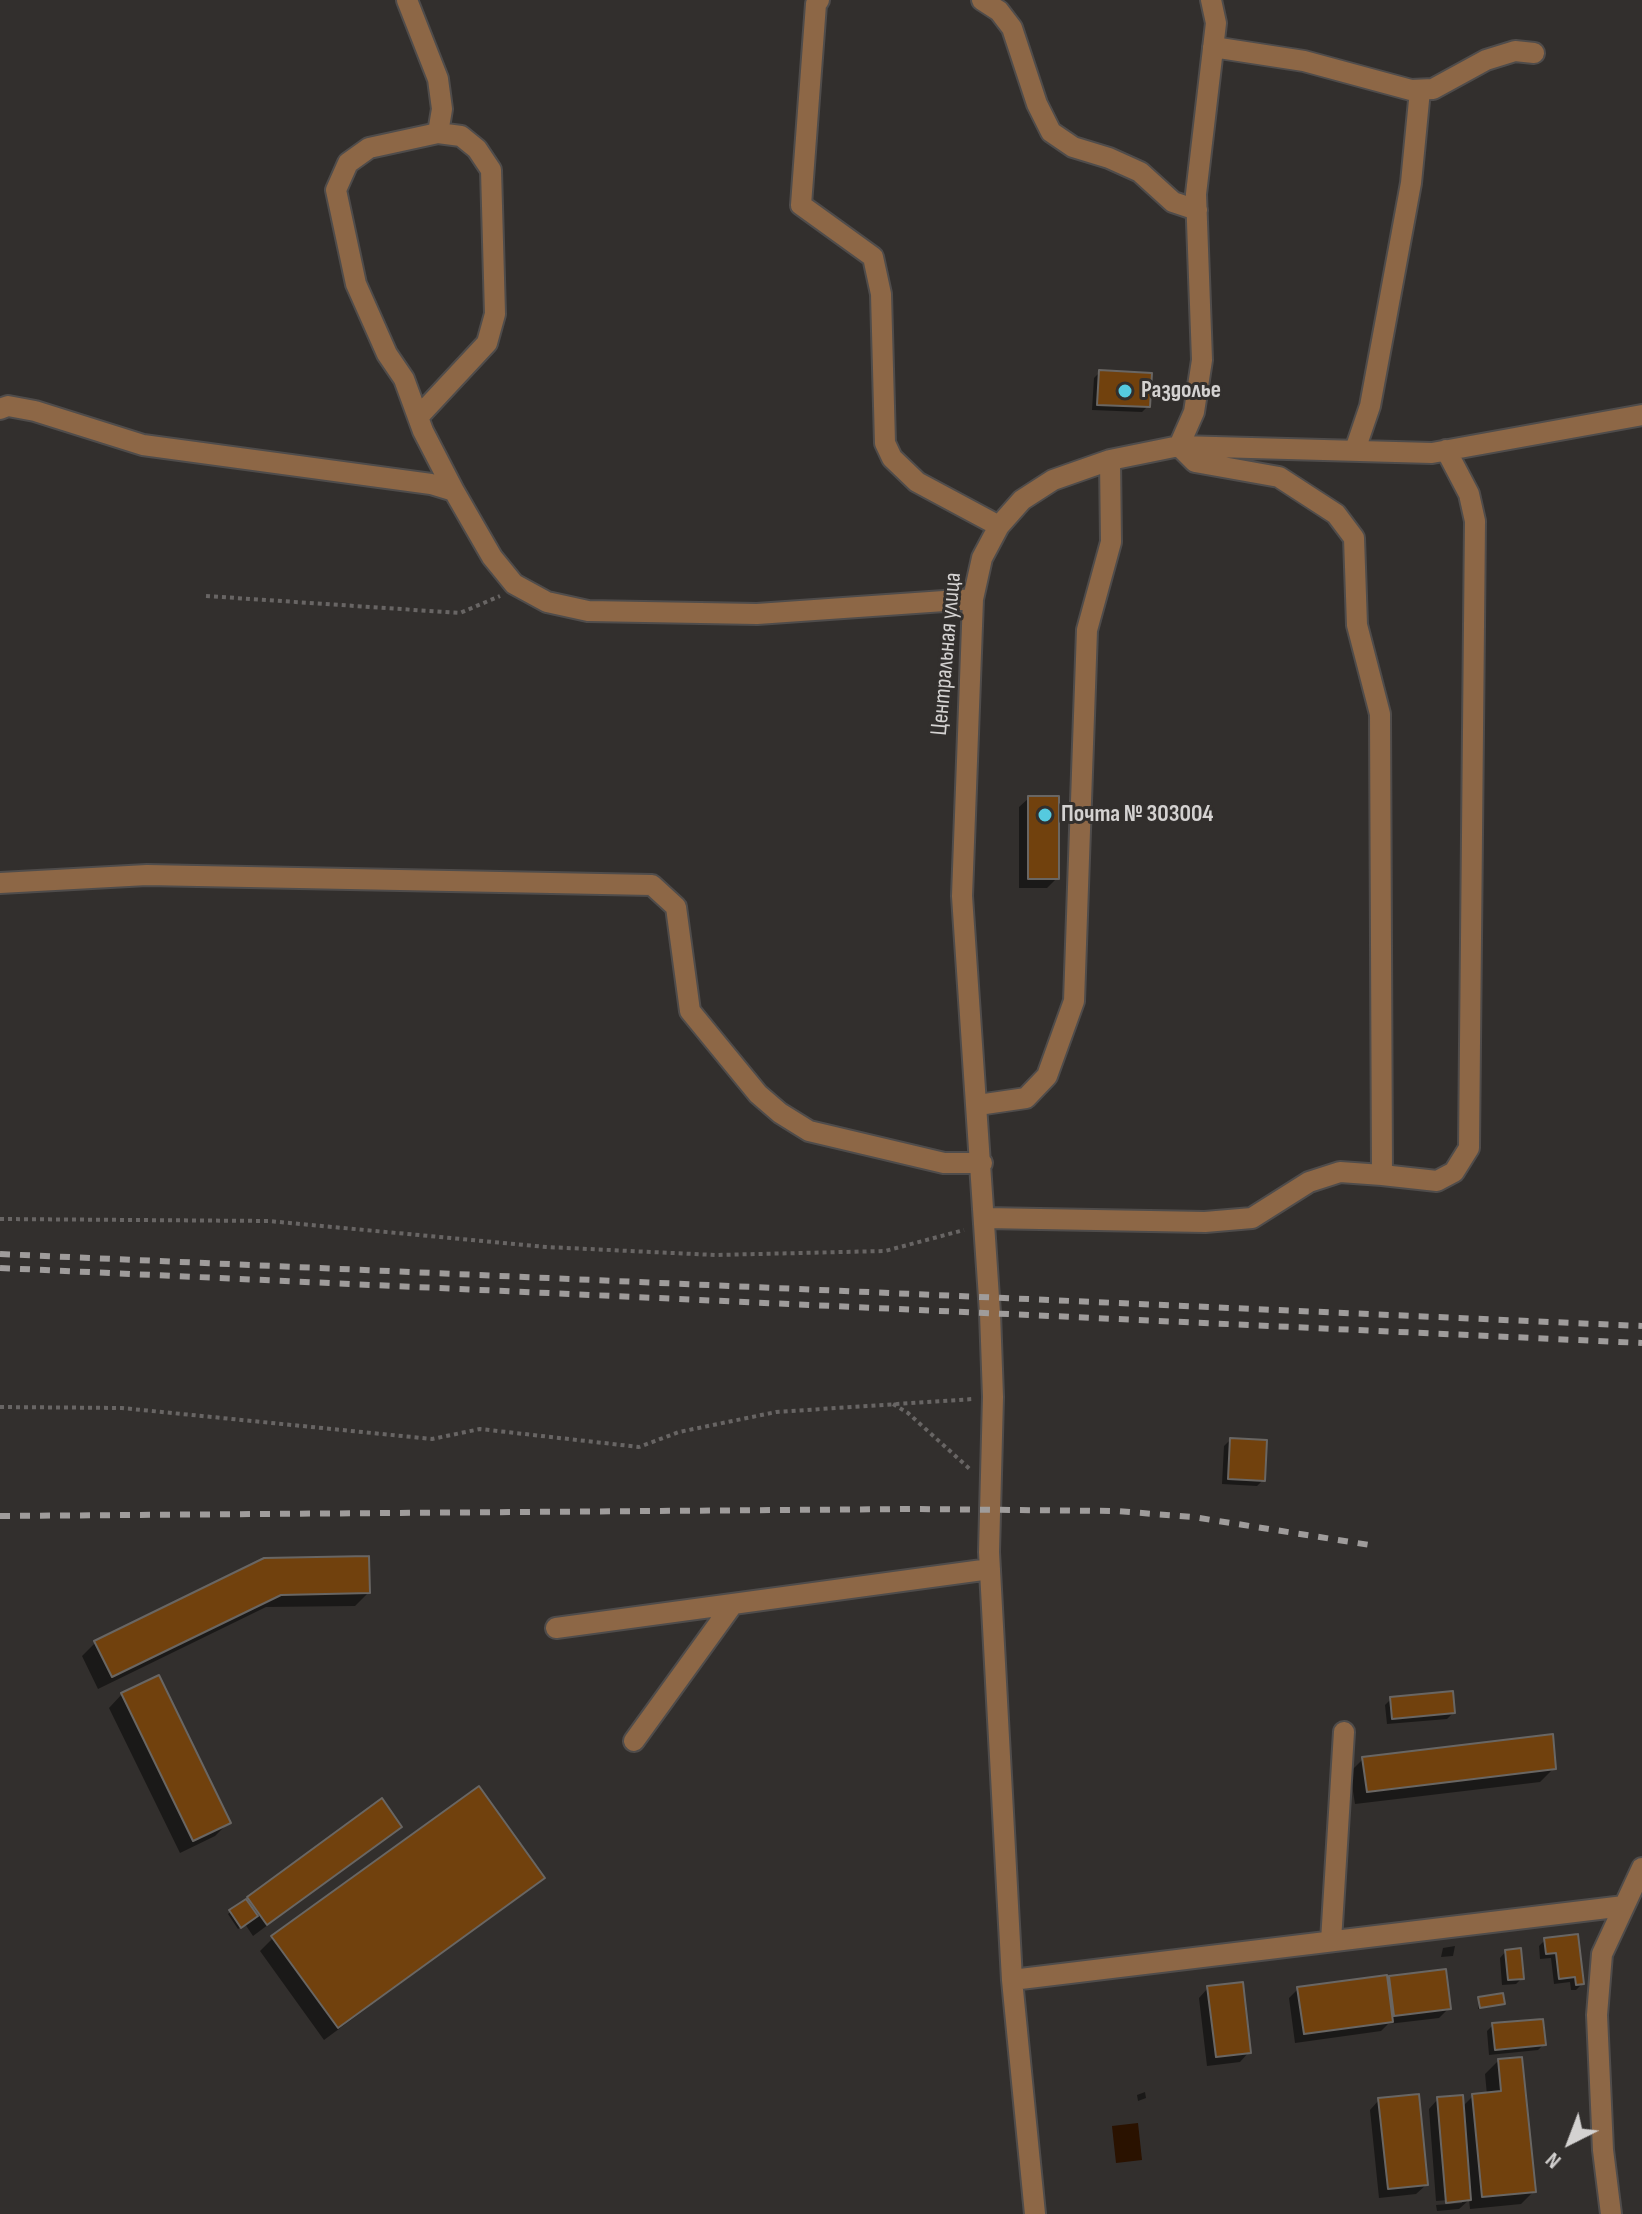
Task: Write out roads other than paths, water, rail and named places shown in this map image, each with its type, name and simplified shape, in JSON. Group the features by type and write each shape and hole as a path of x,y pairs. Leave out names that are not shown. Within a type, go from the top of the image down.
{"street":[{"path":"407,0 438,79 442,109 438,133"},
{"path":"819,0 816,4 801,205 873,257 881,294 885,443 892,458 917,482 999,526"},
{"path":"982,0 999,11 1012,28 1037,104 1051,132 1073,147 1140,172 1173,202 1197,210"},
{"path":"1211,0 1216,23 1197,210 1202,360 1194,412 1179,446 1195,462 1279,477 1336,514 1354,538 1357,625 1380,714 1382,1175"},
{"path":"1213,47 1304,61 1420,90 1433,89 1486,60 1515,51 1534,53"},
{"path":"1355,450 1370,406 1411,183 1420,90"},
{"path":"420,415 487,343 495,314 491,170 477,149 461,136 438,133 369,148 348,163 336,190 356,284 387,354 404,379 420,415 423,431 454,491 492,557 514,584 547,602 588,611 757,614 973,599"},
{"path":"3,406 143,445 431,484 454,491"},
{"name":"Центральная улица","path":"1035,2214 1012,1980 990,1569 993,1397 986,1222 962,896 962,816 973,599 982,558 999,526 1022,500 1053,480 1110,460 1179,446 1446,450 1642,415"},
{"path":"986,1222 1205,1222 1252,1218 1309,1182 1340,1172 1437,1181 1454,1172 1469,1148 1475,521 1469,494 1446,450"},
{"path":"978,1105 1026,1098 1047,1076 1074,1001 1087,630 1111,542 1110,460"},
{"path":"0,883 147,875 652,885 676,907 690,1011 758,1094 780,1113 809,1131 944,1163 982,1163"},
{"path":"556,1628 990,1569"},
{"path":"634,1741 733,1604"},
{"path":"1331,1941 1344,1732"},
{"path":"1611,2214 1603,2150 1597,2015 1602,1954 1642,1868"},
{"path":"1012,1980 1624,1906"}],"railway":[{"path":"0,1254 1642,1326"},
{"path":"0,1268 1642,1343"},
{"path":"0,1516 912,1509 1116,1511 1193,1517 1376,1546"}],"place":[{"name":"Раздолье","path":"1125,391"},
{"name":"Почта № 303004","path":"1045,815"}]}
